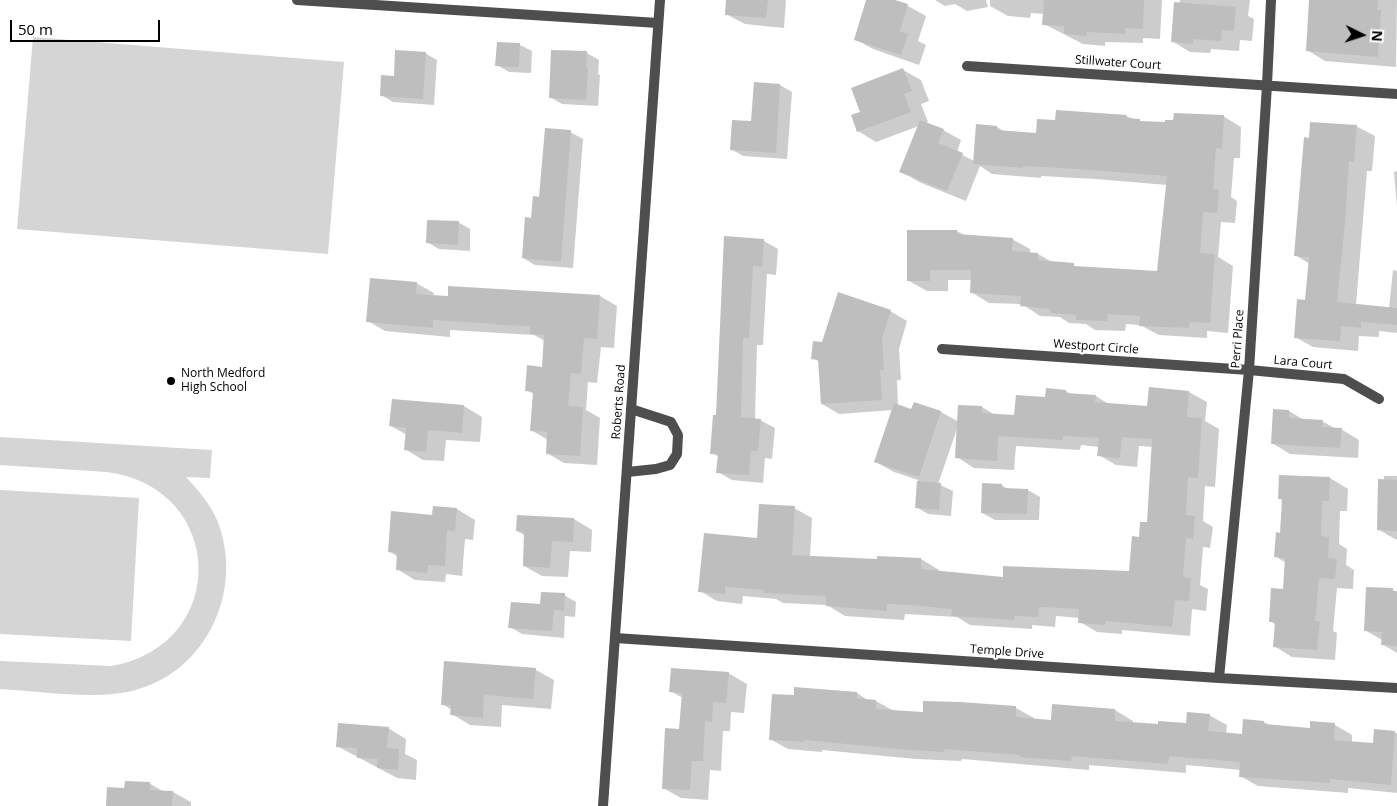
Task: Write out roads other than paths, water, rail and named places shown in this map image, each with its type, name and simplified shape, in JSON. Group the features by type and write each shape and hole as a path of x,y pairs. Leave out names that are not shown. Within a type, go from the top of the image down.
{"street":[{"path":"297,0 658,23"},
{"name":"Roberts Road","path":"603,806 660,0"},
{"name":"Perri Place","path":"1219,678 1248,370 1271,0"},
{"name":"Stillwater Court","path":"967,66 1397,94"},
{"name":"Westport Circle","path":"942,349 1248,370"},
{"name":"Lara Court","path":"1248,370 1344,379 1379,399"},
{"path":"627,472 656,469 670,465 677,454 678,434 671,422 631,410"},
{"name":"Temple Drive","path":"615,638 1397,688"}],"place":[{"name":"North Medford High School","path":"171,381"}]}
